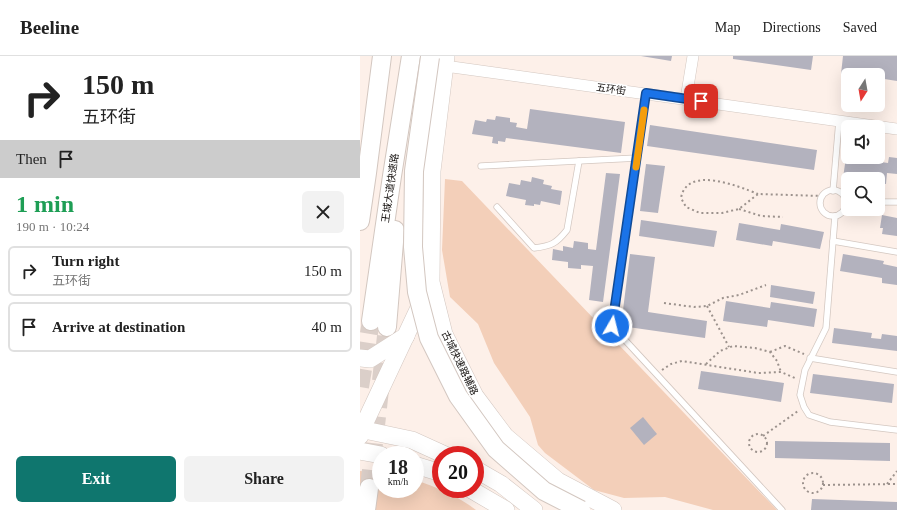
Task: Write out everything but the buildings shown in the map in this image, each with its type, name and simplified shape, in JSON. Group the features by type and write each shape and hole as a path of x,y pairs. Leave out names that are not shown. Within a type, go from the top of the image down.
{"highway":[{"path":"360,221 382,56"},
{"name":"王城大道快速路","path":"379,324 392,176 411,56"},
{"path":"438,59 414,171 413,247 418,292 429,338 458,396 496,449 544,491 581,510"},
{"path":"360,191 367,173"},
{"path":"366,510 369,488"}],"main road":[{"name":"古城快速路辅路","path":"438,59 432,171 431,282 444,334 475,396 505,436 558,481 613,510"},
{"path":"431,282 361,431 412,440 432,449"},
{"path":"360,358 370,359 406,336"},
{"path":"360,451 372,453"},
{"path":"524,452 526,463 524,488 531,509"},
{"path":"484,474 500,484 531,509"},
{"path":"484,497 506,510"}],"street":[{"path":"686,99 693,56"},
{"name":"五环街","path":"438,59 646,93 897,129"}],"lane":[{"path":"646,93 612,326 782,510"},
{"path":"833,191 839,121"},
{"path":"481,166 637,158"},
{"path":"496,206 534,248 550,246 567,230 579,161"},
{"path":"841,193 833,191 825,193 820,200 821,208 826,215 835,216 841,213"},
{"path":"885,202 897,202"},
{"path":"835,216 826,328 819,344 810,358 802,381 800,395 804,407 809,415 830,422 897,430"},
{"path":"833,241 897,252"},
{"path":"810,358 897,372"}],"path":[{"path":"758,194 739,209 722,213 700,213 686,207 680,198 682,191 688,184 701,180 729,183 758,194 822,196"},
{"path":"739,209 761,216 783,217"},
{"path":"664,303 694,308 706,306 723,298 739,295 766,285"},
{"path":"706,306 729,347"},
{"path":"770,352 785,346 810,358"},
{"path":"706,364 720,351 729,347 755,348 770,352 778,361 782,372"},
{"path":"657,375 664,367 682,361 758,373 782,372 802,381"},
{"path":"763,436 766,441 766,447 758,452 752,450 748,442 750,437 755,434 763,436 804,407"},
{"path":"887,484 897,471"},
{"path":"823,485 822,478 817,474 811,473 803,479 802,482 804,489 810,492 816,492 823,485 897,484"}],"shaded area":[{"path":"445,179 462,181 777,510 713,510 665,497 624,498 594,490 545,453 538,445 530,417 494,363 478,324 450,297 442,250"},
{"path":"360,471 372,472 372,498 424,498 424,483 432,486 432,498 458,498 476,510 360,510"}],"tunnel":[{"path":"360,387 371,321"},
{"path":"369,488 387,327"}],"slow traffic":[{"path":"636,167 644,110"}],"route":[{"path":"612,326 646,93 701,101"}]}
